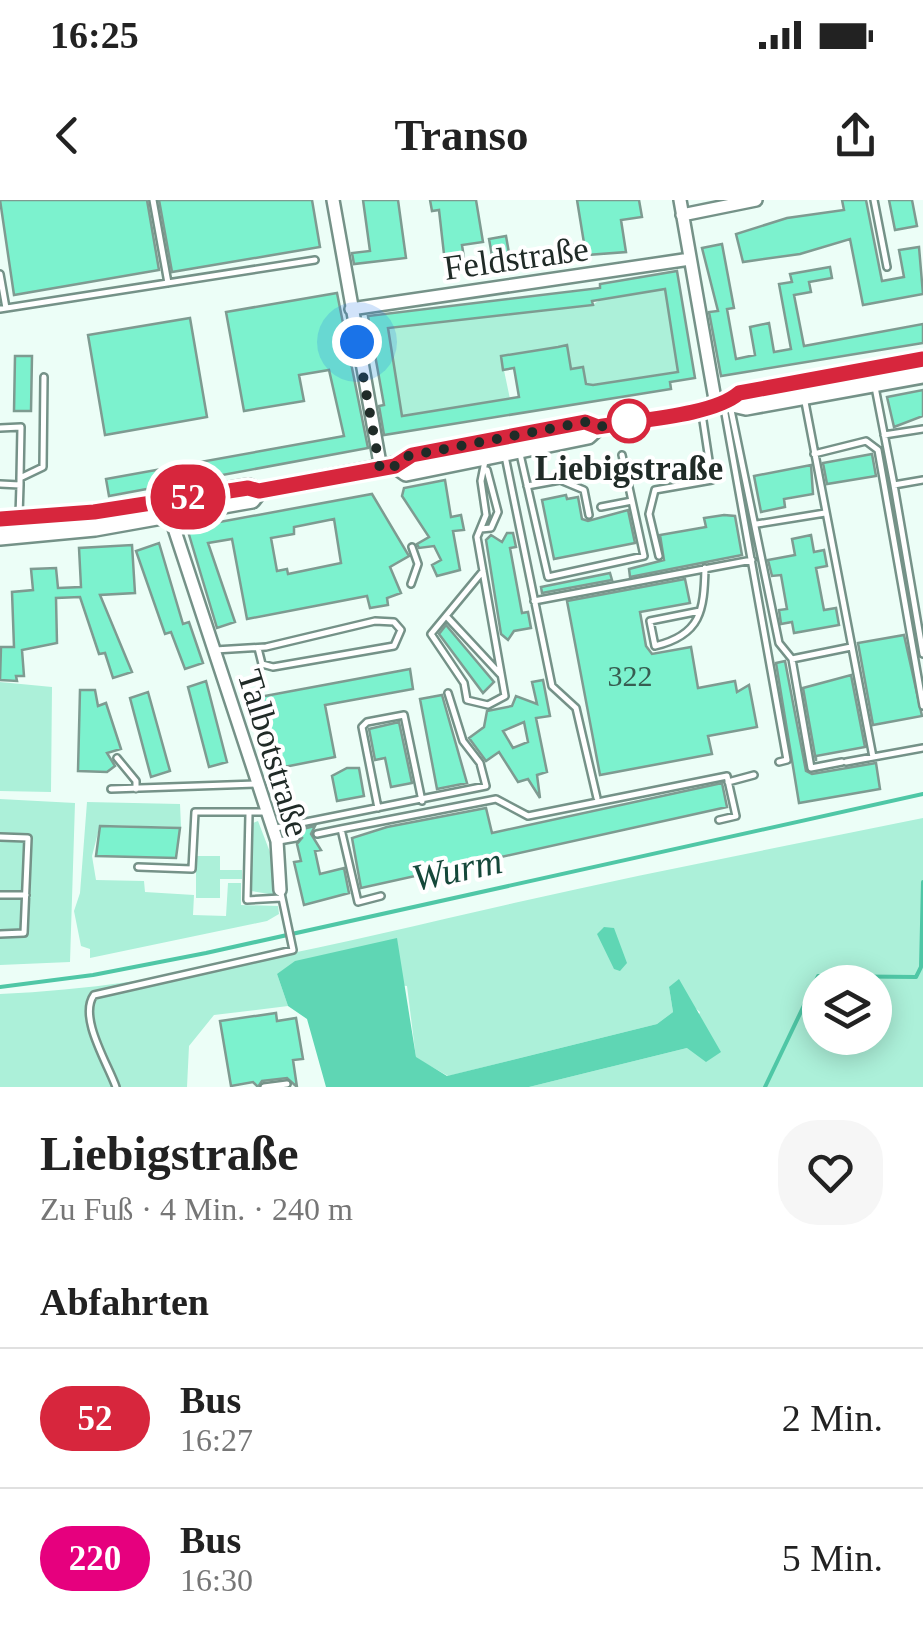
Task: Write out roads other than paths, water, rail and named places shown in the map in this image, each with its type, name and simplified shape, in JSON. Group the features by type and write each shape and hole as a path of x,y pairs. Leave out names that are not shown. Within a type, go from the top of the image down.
{"main road":[{"path":"717,405 739,393 923,359"},
{"path":"0,536 168,509 248,488 259,491 388,467 403,457 585,422 598,427 717,405 746,408 923,375"},
{"path":"388,467 406,472 485,463 512,452 588,436 598,427"},
{"path":"0,519 168,509"}],"street":[{"path":"333,200 350,309 388,467"},
{"path":"680,200 717,405"},
{"path":"682,215 756,200"},
{"name":"Feldstraße","path":"350,309 690,259"},
{"name":"Talbotstraße","path":"168,509 275,835 281,894"}],"lane":[{"path":"153,200 168,283"},
{"path":"874,200 887,267"},
{"path":"0,274 3,309 315,260"},
{"path":"581,260 584,276"},
{"path":"0,484 20,481 43,467 44,377"},
{"path":"874,384 923,650"},
{"path":"804,397 873,757"},
{"path":"717,405 736,420 779,643 792,658 811,768 923,748"},
{"path":"659,556 650,514 654,490 712,480 717,405"},
{"path":"717,405 752,560 788,760 779,762"},
{"path":"0,428 21,427 19,520"},
{"path":"884,435 923,429"},
{"path":"814,454 866,441 878,450 923,706"},
{"path":"512,452 527,486 548,577 644,556 622,456"},
{"path":"512,452 533,601 552,686 576,708 597,799"},
{"path":"484,571 431,634 464,683 467,700 488,704 505,696 484,571 477,537 486,516 481,480 485,463"},
{"path":"480,529 492,528 498,512 485,463"},
{"path":"605,477 626,474"},
{"path":"527,486 560,480 584,490 589,515"},
{"path":"894,484 923,480"},
{"path":"601,506 632,502"},
{"path":"757,524 825,513"},
{"path":"410,584 418,564 412,546"},
{"path":"533,601 752,560"},
{"path":"700,612 650,622 655,646 681,640 700,612 705,568"},
{"path":"448,618 502,676"},
{"path":"212,650 258,648 375,621 394,622 401,630 394,646 273,667 262,664 258,648"},
{"path":"792,658 851,648"},
{"path":"275,835 486,786 480,764 463,741 448,692"},
{"path":"378,809 362,728 367,722 392,717 404,715 408,720 422,801"},
{"path":"117,758 136,788"},
{"path":"728,782 754,775"},
{"path":"317,834 496,799 528,816 597,799 727,776 736,816 718,820"},
{"path":"111,789 257,784"},
{"path":"138,867 192,869 195,812 266,812"},
{"path":"249,814 247,900 281,894"},
{"path":"341,829 358,902 381,896"},
{"path":"275,835 296,838"},
{"path":"0,837 28,838 24,933 0,934"},
{"name":"Talbotstraße","path":"116,1087 90,1019 94,995 292,946 281,894"},
{"path":"0,895 26,896"},
{"path":"264,1087 287,1084"}],"waterway":[{"name":"Wurm","path":"0,987 93,975 206,953 923,794"},
{"path":"765,1087 818,976 916,977 921,967 923,882"}],"place":[{"name":"Liebigstraße","path":"629,421"}]}
